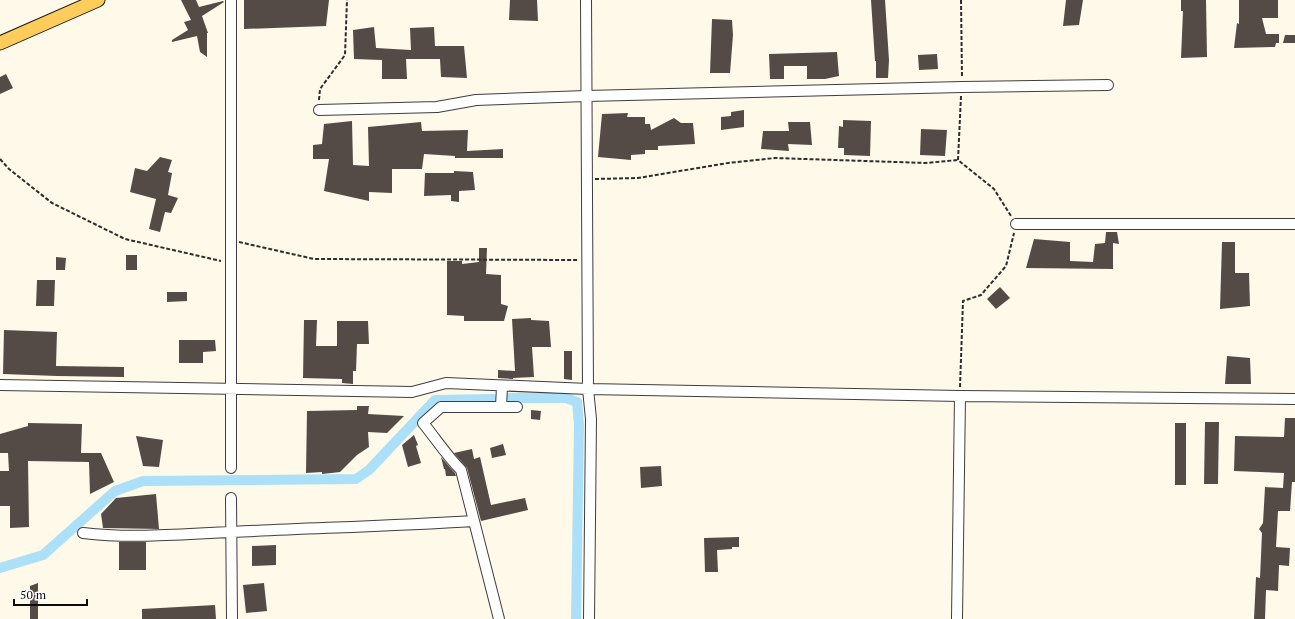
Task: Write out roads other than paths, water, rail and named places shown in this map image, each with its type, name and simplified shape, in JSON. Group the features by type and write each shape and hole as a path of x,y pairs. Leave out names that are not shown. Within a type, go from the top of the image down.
{"main road":[{"path":"0,43 98,0"}],"street":[{"path":"231,0 231,468"},
{"path":"586,0 588,389 592,419 589,619"},
{"path":"319,110 436,108 476,100 586,96 1108,85"},
{"path":"1016,224 1295,224"},
{"path":"0,385 412,392 446,383 588,389 960,396 1295,399"},
{"path":"501,407 502,386"},
{"path":"957,619 960,396"},
{"path":"499,619 461,470 449,458 424,423 441,407 517,407"},
{"path":"231,498 232,619"},
{"path":"83,533 146,536 393,526 474,521"}],"waterway":[{"path":"509,398 566,398 577,402 579,425 576,619"},
{"path":"0,568 43,555 115,491 143,481 356,479 369,470 435,400 493,399"}]}
